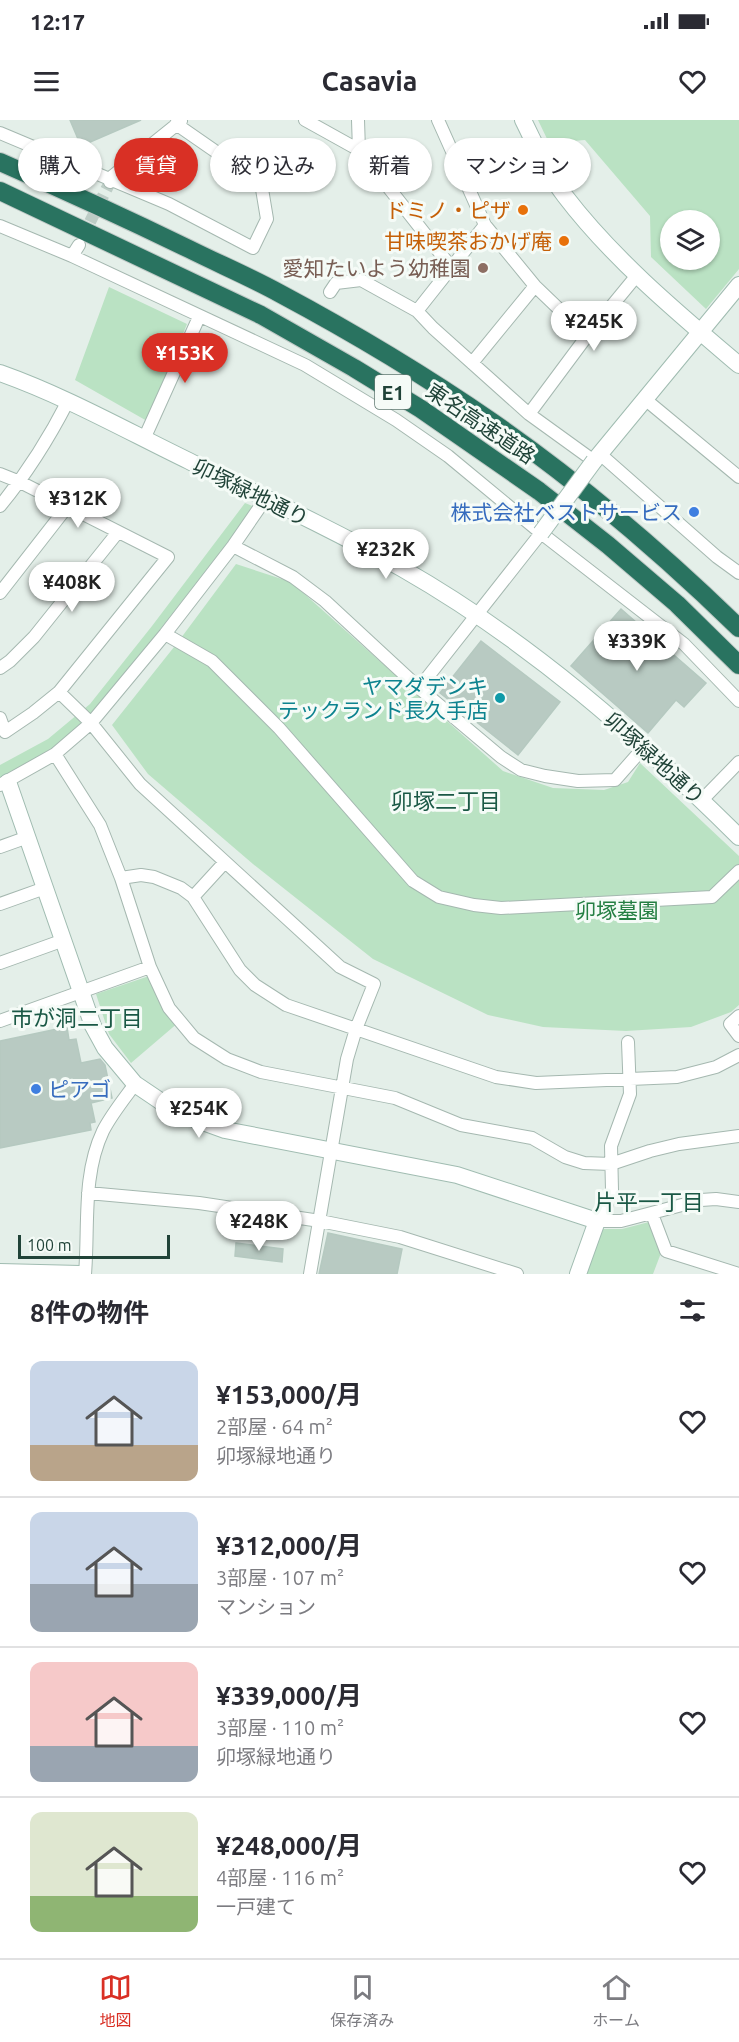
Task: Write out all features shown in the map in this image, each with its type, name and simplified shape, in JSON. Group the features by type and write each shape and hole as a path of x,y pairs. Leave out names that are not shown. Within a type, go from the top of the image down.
{"highway":[{"name":"東名高速道路","path":"0,162 277,291 364,340 436,385 562,473 696,586 739,628"},
{"name":"東名高速道路","path":"0,191 261,315 421,409 539,491 608,545 677,604 739,665"}],"street":[{"path":"305,120 348,144"},
{"path":"358,120 359,138"},
{"path":"438,120 485,225 535,286 587,336"},
{"path":"523,120 545,164 564,195 598,235 739,365"},
{"path":"0,133 109,181 169,204 253,248 267,219 261,183 179,122 109,181"},
{"path":"392,192 451,267"},
{"path":"417,311 485,225"},
{"path":"0,226 72,256 305,365 396,420 475,477 541,533 684,644 739,701"},
{"path":"72,256 79,245"},
{"path":"529,414 587,336 638,274"},
{"path":"330,292 336,283 361,280 417,311 529,414 597,458 739,573"},
{"path":"420,688 597,458 739,285"},
{"path":"472,363 535,286"},
{"path":"144,439 200,317"},
{"name":"卯塚緑地通り","path":"0,373 68,401 266,498 404,570 477,616 562,677 645,746 739,837"},
{"path":"646,400 739,477"},
{"path":"0,506 46,444 68,401"},
{"path":"0,474 168,557 59,692 5,732 0,718"},
{"path":"266,498 233,546 165,634 91,723 55,754 4,783 28,837 93,1026 105,1048 135,1084 178,1113 225,1130 457,1175 597,1221 621,1221 701,1200 739,1202"},
{"path":"0,593 68,507"},
{"path":"0,668 34,637 118,532"},
{"path":"233,546 293,578 325,601 501,758 521,770 578,781 615,780 645,746"},
{"path":"165,634 212,661 279,728 413,882 439,897 501,908 712,897 739,871"},
{"path":"59,692 91,723 140,784 340,967 374,984 356,1029 342,1089 310,1274"},
{"path":"55,754 100,825 121,878 150,967 169,1008 194,1038 227,1059 261,1072 395,1098 461,1125 532,1138 574,1161 611,1164 679,1144 739,1136"},
{"path":"702,800 739,762"},
{"path":"0,847 28,837"},
{"path":"193,897 225,862"},
{"path":"121,878 141,875 154,877 171,882 193,897 232,959 255,985 286,1005 496,1077 536,1083 677,1077 716,1067 739,1055"},
{"path":"0,904 45,888"},
{"path":"0,963 64,940"},
{"path":"0,1021 150,967"},
{"path":"739,1016 730,1024 739,1036"},
{"path":"578,1274 597,1221 605,1210 612,1190 611,1146 628,1102 630,1080 628,1042"},
{"path":"0,1272 83,1274 88,1193 93,1158 104,1131 135,1084"},
{"path":"88,1193 199,1203 320,1221 400,1237 518,1274"},
{"path":"652,1214 666,1251 739,1274"}],"green space":[{"path":"538,120 739,120 739,269 706,309 665,270 720,270 720,210 660,210 660,266 651,257 650,216 591,147 591,138 547,138"},
{"path":"109,287 187,324 147,421 75,380"},
{"path":"245,503 255,507 96,712 54,750 0,778 0,765 48,739 90,704"},
{"name":"卯塚墓園","path":"236,564 291,582 503,771 553,788 604,790 628,782 640,763 739,856 739,1005 731,1012 691,1027 626,1031 543,1027 488,1015 373,959 253,864 148,774 112,725"},
{"path":"152,975 179,1022 131,1063 109,1034 96,994"},
{"path":"649,1222 661,1253 653,1274 587,1274 602,1229 622,1229"}],"building":[{"path":"70,120 141,120 99,138 78,138"},
{"path":"621,609 706,683 684,707 676,700 648,733 571,666"},
{"name":"ヤマダデンキ テックランド長久手店","path":"481,641 560,702 518,755 440,693"},
{"path":"67,1027 69,1040 76,1039 81,1063 100,1059 105,1065 112,1098 91,1103 95,1122 90,1123 91,1130 0,1148 0,1041"},
{"path":"328,1233 402,1249 397,1274 319,1274"},
{"path":"236,1243 283,1249 282,1262 235,1256"}],"tunnel":[{"path":"82,238 110,182"}],"place":[{"name":"ドミノ・ピザ","path":"523,210"},
{"name":"甘味喫茶おかげ庵","path":"564,241"},
{"name":"愛知たいよう幼稚園","path":"483,268"},
{"name":"株式会社ベストサービス","path":"694,512"},
{"name":"ヤマダデンキ テックランド長久手店","path":"500,698"},
{"name":"ピアゴ","path":"36,1089"}],"district":[{"name":"卯塚二丁目","path":"446,800"},
{"name":"市が洞二丁目","path":"77,1017"},
{"name":"片平一丁目","path":"649,1201"}]}
